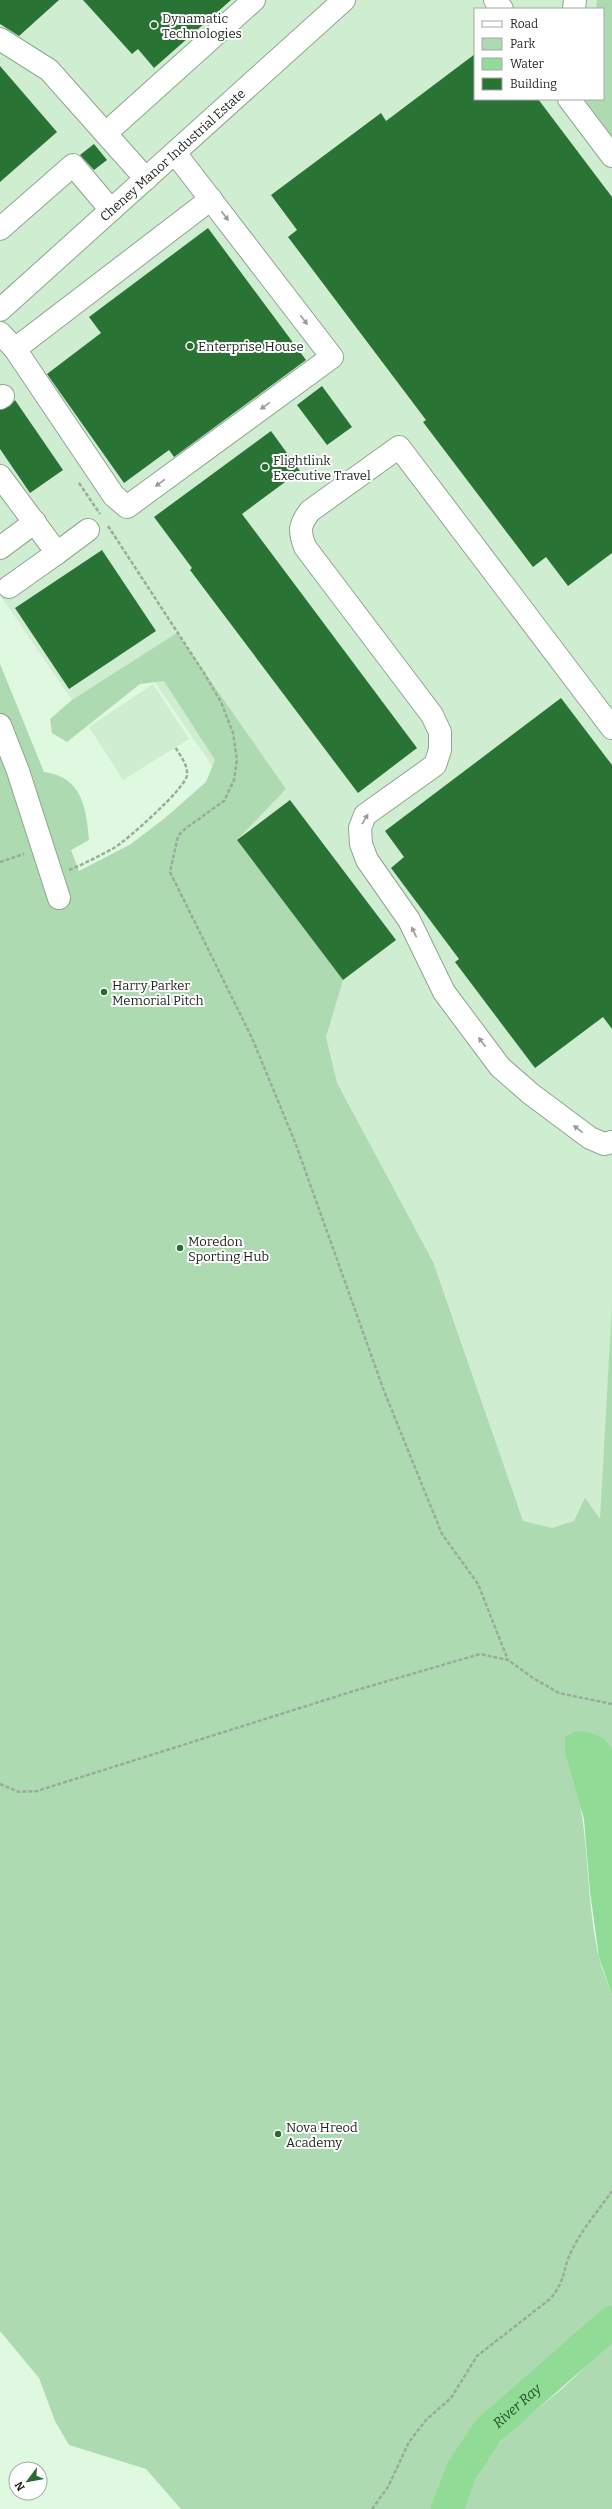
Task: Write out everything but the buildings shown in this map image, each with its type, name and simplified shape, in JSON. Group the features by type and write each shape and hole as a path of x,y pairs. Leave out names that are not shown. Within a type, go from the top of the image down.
{"street":[{"path":"106,133 254,0"},
{"name":"Cheney Manor Industrial Estate","path":"0,310 344,0"},
{"path":"495,0 501,8"},
{"path":"0,40 50,70 146,179"},
{"path":"570,100 612,156"},
{"path":"0,333 15,349 114,496 128,507 332,357 212,199 175,153"},
{"path":"0,229 73,165 111,210"},
{"path":"15,349 212,199"},
{"path":"612,728 399,447 310,511 301,522 300,533 305,547 432,715 440,732 440,750 435,765 365,815 360,828 361,844 367,860 409,920 444,992 500,1067 531,1094 590,1138 604,1144 612,1142"},
{"path":"4,489 35,522 57,553"},
{"path":"0,548 35,522"},
{"path":"10,587 98,522"},
{"path":"0,725 43,847 59,898"}],"path":[{"path":"75,476 98,522 204,673 221,702 233,733 237,760 234,780 224,801 186,828 178,836 170,872 249,1032 292,1135 382,1383 442,1534 478,1584 495,1622 508,1660"},
{"path":"52,877 115,847 130,836 179,789 186,780 187,774 186,766 175,747"},
{"path":"0,862 43,847"},
{"path":"0,1784 19,1792 37,1791 461,1658 480,1654 508,1660 533,1678 559,1693 612,1704"},
{"path":"372,2509 388,2487 409,2442 426,2420 451,2398 477,2356 550,2299 559,2289 571,2251 612,2191"}],"shaded area":[{"path":"0,0 612,0 612,1304 600,1534 520,1540 179,841 236,801 139,659 72,700 0,595"},
{"path":"153,684 189,739 123,780 89,727"}],"green space":[{"path":"597,0 612,0 612,136 586,101 604,100 604,8 596,8"},
{"path":"177,633 286,789 237,840 343,980 326,1037 337,1083 433,1262 523,1521 552,1528 574,1521 585,1498 600,1519 612,1304 612,1748 607,1741 577,1790 584,1832 595,1937 600,1962 612,1995 612,2313 535,2375 461,2454 439,2495 435,2509 181,2509 146,2469 69,2445 55,2421 39,2378 0,2331 0,664 44,772 57,775 67,780 80,796 86,816 89,840 71,850 79,871 131,844 165,818 206,782 215,760 164,681 140,684 67,742 52,733 50,719 72,700"},
{"path":"612,2340 612,2509 461,2509 478,2470 489,2454 517,2426 564,2387"}],"water":[{"path":"577,1731 597,1735 605,1740 612,1748 612,1995 599,1957 590,1891 584,1819 565,1752 565,1737"}],"waterway":[{"name":"River Ray","path":"447,2509 462,2470 488,2431 612,2322"}],"place":[{"name":"Dynamatic Technologies","path":"154,25"},
{"name":"Enterprise House","path":"190,346"},
{"name":"Flightlink Executive Travel","path":"265,467"},
{"name":"Harry Parker Memorial Pitch","path":"104,992"},
{"name":"Moredon Sporting Hub","path":"180,1248"},
{"name":"Nova Hreod Academy","path":"278,2134"}]}
